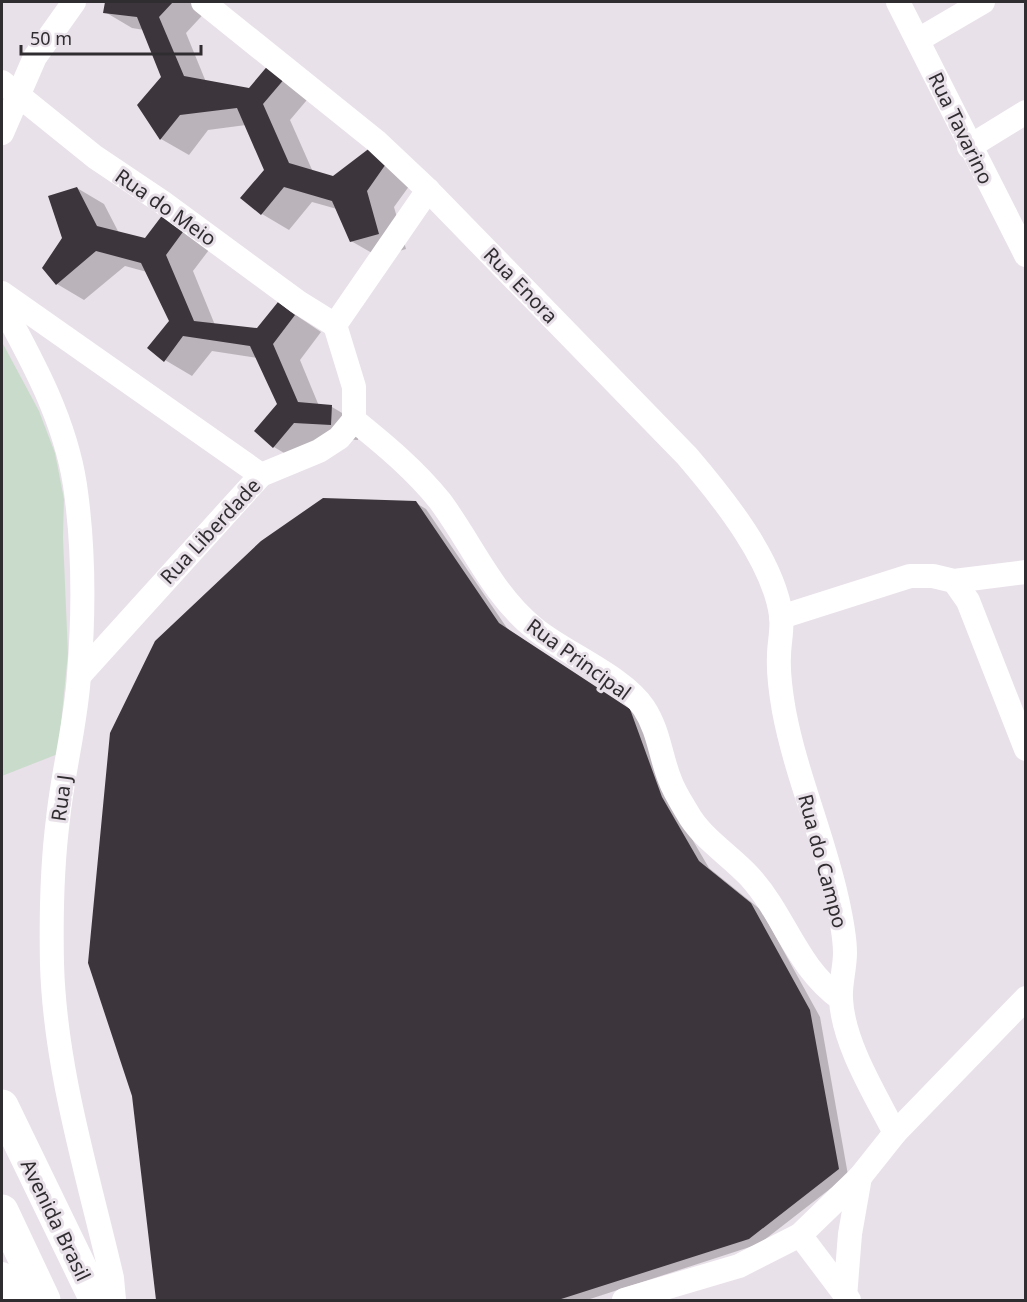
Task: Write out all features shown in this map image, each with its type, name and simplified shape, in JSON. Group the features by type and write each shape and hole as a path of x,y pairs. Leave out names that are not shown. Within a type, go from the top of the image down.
{"highway":[{"name":"Avenida Brasil","path":"2,1106 96,1300"},
{"path":"2,1211 44,1300"}],"street":[{"path":"2,133 9,88 35,57 74,2"},
{"name":"Rua Tavarino","path":"898,2 969,147 1026,255"},
{"path":"918,40 983,2"},
{"name":"Rua Enora","path":"218,5 376,141 428,190 603,369 711,484 761,560 773,587 781,617"},
{"name":"Rua do Meio","path":"9,88 95,157 162,202 298,302 335,325"},
{"path":"969,147 1026,112"},
{"path":"354,420 354,387 335,325 428,190"},
{"path":"2,293 261,475"},
{"name":"Rua J","path":"2,305 39,372 60,427 75,483 81,556 79,676 58,818 52,962 55,1013 63,1064 112,1278 114,1300"},
{"name":"Rua Liberdade","path":"79,676 261,475 319,451 339,438 354,420"},
{"name":"Rua Principal","path":"354,420 422,480 472,546 490,582 507,605 535,629 623,686 643,706 657,733 669,780 688,815 718,848 750,876 775,909 810,972 841,999"},
{"path":"781,617 910,576 933,576 954,581 1026,572"},
{"path":"954,581 968,601 1026,749"},
{"name":"Rua do Campo","path":"781,617 778,658 783,708 790,743 836,896 843,931 845,952 841,999 850,1038 895,1133"},
{"path":"624,1300 739,1266 800,1235 860,1177 895,1133 1026,998"},
{"path":"847,1299 850,1234 860,1177"},
{"path":"800,1235 847,1299"},
{"path":"2,1274 14,1300"}],"green space":[{"path":"2,342 39,411 55,453 64,499 63,537 68,654 58,754 2,776"}],"building":[{"path":"105,2 173,2 159,17 184,76 249,88 270,63 286,77 263,104 289,163 333,176 375,144 388,161 367,191 379,234 350,242 332,201 284,187 261,215 240,198 264,170 237,108 180,115 160,140 137,105 161,77 137,17 103,13"},
{"path":"77,187 97,226 145,238 167,209 188,225 166,255 194,321 257,328 278,302 295,315 273,344 298,402 332,405 331,425 294,423 273,448 254,431 277,404 250,346 183,336 164,362 147,348 169,321 141,263 96,251 56,285 42,268 62,238 48,196"},
{"path":"323,498 416,501 499,623 630,709 662,797 699,861 751,903 810,1010 839,1169 749,1239 558,1300 156,1300 132,1096 88,963 110,733 155,641 261,541"}]}
